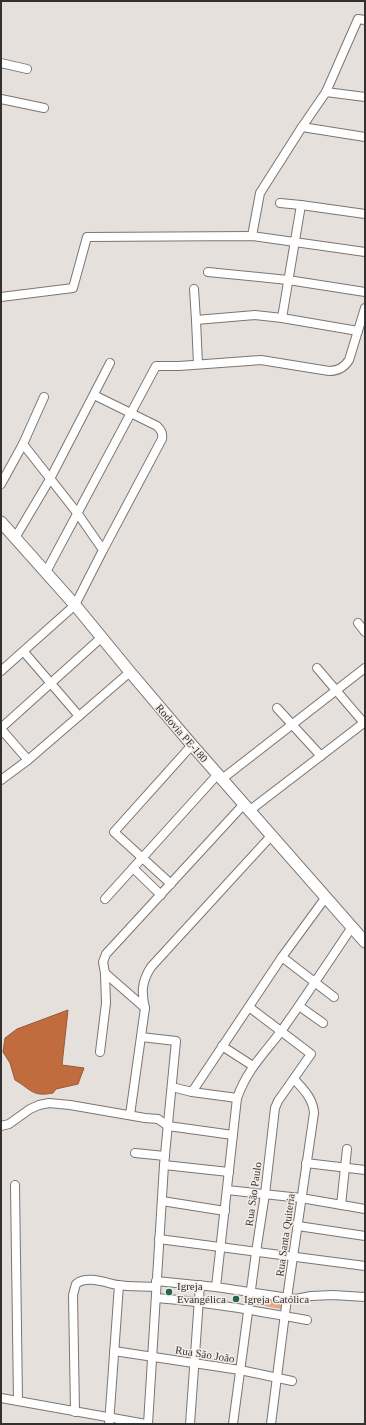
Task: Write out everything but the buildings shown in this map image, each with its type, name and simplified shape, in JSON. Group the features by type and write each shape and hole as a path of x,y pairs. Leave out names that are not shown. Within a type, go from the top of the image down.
{"main road":[{"name":"Rodovia PE-180","path":"1,522 75,605 246,808 365,942"}],"street":[{"path":"252,236 260,193 326,92 358,19 365,20"},
{"path":"1,63 27,69"},
{"path":"326,92 365,98"},
{"path":"1,99 44,108"},
{"path":"302,127 365,137"},
{"path":"280,203 365,214"},
{"path":"282,318 301,205"},
{"path":"1,297 73,288 86,237 252,236 365,252"},
{"path":"208,272 288,280 365,292"},
{"path":"194,290 198,364"},
{"path":"46,572 156,366 179,366 262,360 332,371 342,368 348,362 365,308"},
{"path":"196,320 255,315 358,331"},
{"path":"15,538 50,479 110,362"},
{"path":"1,671 75,605 162,439 162,432 160,428 94,395"},
{"path":"1,484 23,444 44,397"},
{"path":"23,444 78,514 103,550"},
{"path":"358,623 365,632"},
{"path":"28,760 1,728 102,637"},
{"path":"24,652 79,716"},
{"path":"100,1052 106,1003 103,962 108,951 246,808 321,756 364,723 317,668"},
{"path":"105,899 220,777 292,725 365,668"},
{"path":"1,780 28,760 130,672"},
{"path":"277,708 321,756"},
{"path":"171,884 114,832 192,745"},
{"path":"130,1115 145,1008 143,1002 143,983 145,977 151,967 271,836"},
{"path":"133,868 161,895"},
{"path":"192,1092 282,957 326,897"},
{"path":"216,1287 237,1098 242,1084 253,1066 299,1006 352,927"},
{"path":"282,957 334,997"},
{"path":"105,973 145,1008"},
{"path":"299,1006 323,1023"},
{"name":"Rua São Paulo","path":"233,1424 265,1194 275,1108 278,1101 311,1054 249,1007"},
{"path":"1,1398 76,1412 110,1421 147,1424 153,1357 164,1165 176,1041 141,1037"},
{"path":"222,1046 253,1066"},
{"name":"Rua Santa Quiteria","path":"271,1424 284,1316 298,1226 313,1110 308,1095 294,1079"},
{"path":"172,1087 192,1092 237,1098"},
{"path":"1,1126 9,1124 30,1109 39,1105 50,1103 158,1119 168,1126 233,1135"},
{"path":"341,1205 347,1150"},
{"path":"135,1153 165,1156"},
{"path":"306,1163 365,1170"},
{"path":"164,1165 229,1172"},
{"path":"15,1185 18,1401"},
{"path":"227,1190 301,1198 365,1208"},
{"path":"162,1201 225,1211"},
{"path":"298,1226 365,1236"},
{"path":"159,1239 365,1266"},
{"path":"76,1412 74,1287 77,1282 84,1280 101,1281 119,1285 200,1285 296,1299 311,1296 365,1297"},
{"path":"110,1421 119,1285"},
{"path":"190,1424 196,1363 200,1285"},
{"path":"156,1298 248,1309 307,1320"},
{"name":"Rua São João","path":"114,1351 240,1370 292,1381"}],"shaded area":[{"path":"68,1010 62,1065 84,1068 78,1084 56,1089 53,1093 41,1094 32,1092 15,1080 10,1063 3,1052 5,1038 17,1029"},
{"path":"255,1296 283,1301 281,1309 254,1304"}],"place":[{"name":"Igreja Evangélica","path":"169,1292"},
{"name":"Igreja Católica","path":"236,1299"}]}
